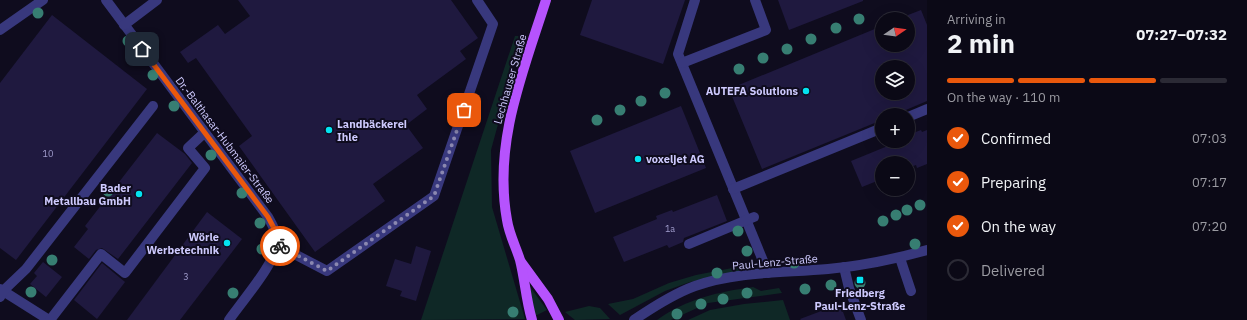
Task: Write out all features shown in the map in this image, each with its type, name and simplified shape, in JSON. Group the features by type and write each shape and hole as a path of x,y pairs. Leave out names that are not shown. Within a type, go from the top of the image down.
{"main road":[{"name":"Lechhauser Straße","path":"532,320 527,305 520,260 507,220 503,184 505,143 510,113 546,0"},
{"name":"Lechhauser Straße","path":"520,260 548,299 559,320"}],"street":[{"path":"0,30 43,0"},
{"name":"Dr.-Balthasar-Hubmaier-Straße","path":"106,0 268,217 276,232 277,245"},
{"path":"124,25 157,0"},
{"path":"229,320 269,264 277,245 327,271 434,196 493,24 477,0"},
{"path":"695,0 678,54 733,189 750,219 764,252 768,273"},
{"path":"682,63 766,30 755,0"},
{"path":"153,106 26,269 1,292 50,320 101,254 125,272 205,168 188,148 204,133"},
{"path":"915,114 927,109"},
{"path":"733,189 875,131"},
{"path":"689,244 750,219"},
{"name":"Paul-Lenz-Straße","path":"634,320 665,300 696,286 730,277 844,267 900,258 927,250"},
{"path":"900,258 911,291"},
{"path":"844,267 849,288 861,320"}],"green space":[{"path":"515,36 522,36 491,150 492,207 525,319 421,320"},
{"path":"748,265 749,268 746,270 690,282 665,291 620,315 608,304 633,299 669,283 696,275"},
{"path":"528,284 547,310 535,316"},
{"path":"753,287 761,291 779,288 782,293 708,303 671,320 657,320 691,302 727,291"},
{"path":"783,300 790,320 688,320 710,310 744,304"},
{"path":"589,306 600,308 610,319 575,320 565,312"}],"building":[{"name":"Landbäckerei Ihle","path":"238,0 451,0 478,38 460,51 466,59 417,95 427,109 406,125 423,148 373,184 385,201 315,252 239,146 252,136 196,58 188,63 180,52 218,25 225,34 250,16"},
{"path":"592,0 685,0 663,64 580,35"},
{"path":"778,0 863,0 863,1 789,30"},
{"name":"AUTEFA Solutions","path":"921,10 927,25 927,101 910,108 875,108 875,123 762,169 729,89 875,29 875,52 915,52 915,12"},
{"path":"52,15 147,89 16,260 0,248 0,83"},
{"name":"voxeljet AG","path":"681,106 706,168 595,213 570,151"},
{"path":"927,130 927,164 917,168 915,165 915,156 875,156 875,182 862,187 851,161 883,148 915,148 915,132"},
{"name":"Bader Metallbau GmbH","path":"157,133 185,154 192,163 118,259 102,248 96,250 89,259 74,247 88,229 85,226"},
{"name":"voxeljet AG","path":"717,195 727,221 684,238 683,242 669,248 667,245 624,262 613,237 657,219 656,216 672,210 673,212"},
{"path":"207,212 242,239 180,320 127,320"},
{"path":"416,246 431,251 416,301 400,296 402,291 386,286 395,259 411,264"},
{"path":"43,262 62,277 46,297 30,284 37,276 34,273"},
{"path":"102,263 125,282 97,319 74,300"},
{"path":"840,304 846,320 800,319"}],"way so far":[{"path":"280,246 327,271 434,196 464,110"}],"place":[{"name":"AUTEFA Solutions","path":"806,91"},
{"name":"Landbäckerei Ihle","path":"329,130"},
{"name":"voxeljet AG","path":"638,159"},
{"name":"Bader Metallbau GmbH","path":"139,194"},
{"name":"Wörle Werbetechnik","path":"227,243"},
{"name":"Friedberg Paul-Lenz-Straße","path":"860,280"}],"route":[{"path":"142,49 268,217 276,232 277,245 280,246"}]}
